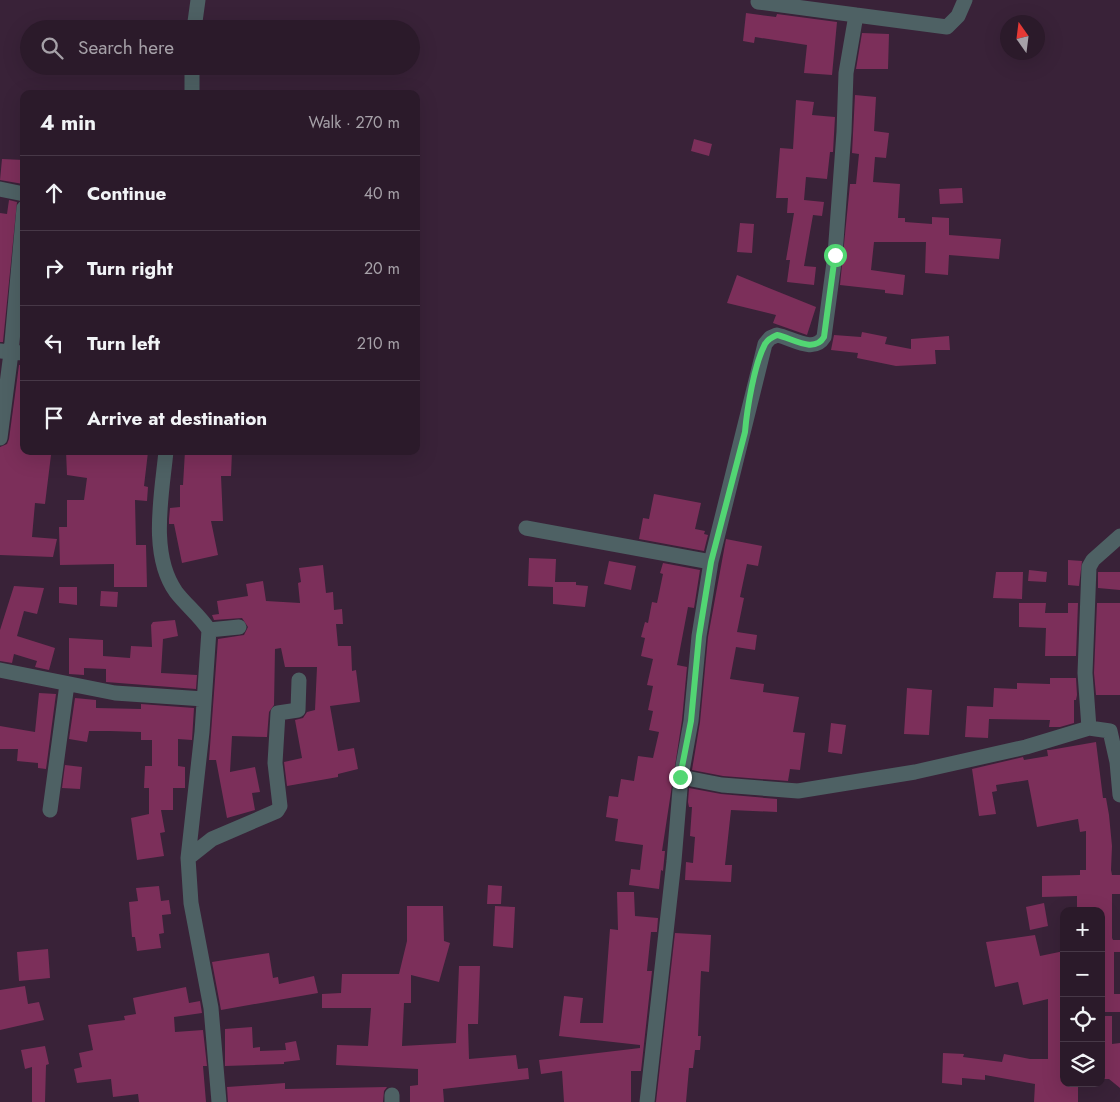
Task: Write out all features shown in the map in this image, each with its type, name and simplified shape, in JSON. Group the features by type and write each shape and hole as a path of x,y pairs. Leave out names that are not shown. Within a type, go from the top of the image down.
{"street":[{"path":"195,20 198,0"},
{"path":"758,2 947,28 958,16 965,0"},
{"path":"647,1102 674,861 680,777 691,721 699,636 711,562 765,344 770,338 777,335 812,346 821,342 824,337 835,255 846,73 856,15"},
{"path":"192,75 192,90"},
{"path":"0,189 20,193"},
{"path":"0,438 12,352 20,256"},
{"path":"166,455 159,530 165,564 168,576 176,592 209,630 188,858 191,902 211,1008 219,1102"},
{"path":"526,528 711,562"},
{"path":"1089,728 1085,672 1089,567 1093,560 1120,536"},
{"path":"209,630 239,628"},
{"path":"0,670 115,693 204,699"},
{"path":"188,858 212,839 277,811 280,806 275,762 278,713 298,710 299,680"},
{"path":"50,810 68,684"},
{"path":"680,777 722,785 798,791 915,772 1026,748 1089,728 1115,729 1120,795"}],"building":[{"path":"746,13 776,17 777,14 837,22 832,75 804,73 807,45 755,37 754,43 743,41"},
{"path":"862,33 889,34 888,69 856,69"},
{"path":"855,95 876,97 874,131 889,133 886,158 875,157 873,182 900,184 898,218 905,218 905,222 932,224 932,217 949,218 949,235 1001,239 999,259 949,255 948,275 925,273 926,242 874,242 871,270 905,275 903,295 885,293 885,290 840,285 850,184 856,184 859,154 852,153"},
{"path":"796,100 814,102 812,115 835,117 833,152 830,152 827,179 806,177 804,200 824,202 822,216 813,215 804,266 816,267 814,285 787,282 790,260 786,260 794,213 787,213 788,198 776,198 780,148 793,149"},
{"path":"694,139 712,144 709,156 691,151"},
{"path":"2,159 20,160 20,183 0,180"},
{"path":"962,188 963,203 940,204 939,189"},
{"path":"9,200 17,202 3,342 0,342 0,213 7,214"},
{"path":"740,223 754,224 752,253 737,252"},
{"path":"737,275 816,307 807,335 773,323 776,315 727,303"},
{"path":"862,332 887,337 885,344 911,349 911,339 949,336 950,350 935,350 936,364 896,366 857,358 858,353 831,350 834,335 861,337"},
{"path":"20,365 20,455 51,455 45,504 35,503 32,537 57,539 53,557 0,555 0,447 7,444"},
{"path":"66,455 148,455 144,486 148,487 147,501 135,500 136,545 146,545 147,587 114,587 114,564 60,565 59,527 67,527 67,500 84,500 87,478 67,475"},
{"path":"185,455 232,455 231,476 221,476 223,521 211,521 218,555 182,563 174,524 169,524 169,519 170,508 180,507 180,485 183,485"},
{"path":"654,494 701,503 695,529 705,531 704,534 708,535 704,551 639,539 643,518 649,519"},
{"path":"726,539 762,546 758,566 747,564 740,597 744,598 737,632 757,635 755,650 736,647 730,679 764,684 763,692 799,697 793,732 805,733 800,770 790,769 788,781 723,776 692,770 700,722 708,637"},
{"path":"529,558 556,559 555,582 576,582 576,585 588,586 585,607 553,604 553,587 528,586"},
{"path":"1068,560 1082,561 1079,586 1068,585"},
{"path":"609,561 636,566 631,590 604,584"},
{"path":"663,563 700,570 694,608 688,607 677,665 687,667 682,720 662,851 665,851 659,889 629,885 631,869 640,870 643,845 615,841 618,819 606,817 609,796 618,797 621,779 634,781 638,756 653,758 659,732 649,730 653,711 648,710 653,686 647,685 653,659 641,656 645,638 641,637 645,622 648,623 652,602 657,603 663,574 660,573"},
{"path":"323,565 326,593 333,592 334,610 342,609 343,624 336,624 338,646 351,646 352,671 356,670 360,702 330,706 338,751 354,748 358,769 338,774 338,777 287,786 284,762 302,758 295,720 303,718 307,712 315,710 317,667 285,667 281,648 275,649 274,705 269,712 267,737 232,736 230,772 255,767 260,792 252,793 255,810 227,818 216,760 209,760 218,639 244,635 248,627 242,618 214,620 212,615 219,614 217,601 248,596 246,584 263,581 266,601 300,603 298,583 301,582 299,568"},
{"path":"1029,570 1047,572 1046,582 1028,581"},
{"path":"996,572 1023,572 1022,599 993,598"},
{"path":"1098,572 1120,572 1120,590 1098,588"},
{"path":"14,586 44,588 37,614 24,611 17,636 55,648 49,670 35,667 37,661 14,654 12,663 0,661 0,630"},
{"path":"59,587 77,587 77,605 59,603"},
{"path":"101,591 118,592 117,607 100,606"},
{"path":"1019,603 1046,603 1045,613 1068,613 1068,603 1078,603 1076,656 1045,656 1046,628 1019,627"},
{"path":"1097,603 1120,603 1120,695 1096,695 1094,673"},
{"path":"175,620 178,636 163,639 161,673 197,675 196,689 106,682 106,669 84,668 84,675 69,674 69,638 103,640 103,656 130,658 131,646 152,647 151,625 153,622"},
{"path":"1050,678 1076,678 1077,695 1076,700 1074,700 1074,723 1060,727 1049,727 1050,720 989,719 988,738 965,737 967,706 993,707 994,688 1017,689 1017,683 1050,684"},
{"path":"907,688 932,690 929,735 904,734"},
{"path":"39,693 56,694 46,769 38,768 38,763 17,761 18,749 0,749 0,726 35,732"},
{"path":"75,698 96,700 96,708 141,709 141,704 194,708 192,740 178,739 178,766 185,767 185,788 173,788 173,810 161,810 165,832 160,833 164,856 137,860 131,818 149,814 149,788 144,788 145,766 152,766 152,740 141,740 141,732 110,731 89,731 87,742 69,739"},
{"path":"831,723 846,725 842,754 828,752"},
{"path":"1096,742 1103,798 1106,798 1109,815 1112,846 1111,870 1112,875 1120,875 1120,894 1112,894 1112,938 1113,940 1120,940 1120,952 1114,952 1114,994 1120,994 1120,1012 1105,1012 1105,907 1077,907 1077,896 1042,897 1042,876 1080,875 1080,870 1086,870 1086,831 1080,832 1078,819 1037,827 1028,780 996,785 997,791 992,792 996,814 979,816 972,769 1023,757 1024,760 1048,756 1047,750"},
{"path":"65,765 82,767 80,789 62,788"},
{"path":"689,788 721,794 777,799 777,812 731,810 725,865 732,865 731,882 685,880 686,862 693,863 695,837 690,836 692,807 689,807 688,802"},
{"path":"488,885 502,886 501,904 487,904"},
{"path":"159,886 161,901 169,900 171,914 162,915 164,933 159,934 161,948 137,951 135,937 132,937 129,902 138,901 136,888"},
{"path":"617,892 634,892 635,916 658,918 657,932 651,932 647,971 652,971 641,1071 631,1071 631,1102 564,1102 562,1071 541,1074 539,1060 640,1048 640,1045 559,1036 564,996 583,998 580,1023 603,1023 610,929 618,930"},
{"path":"1044,903 1048,926 1030,930 1026,907"},
{"path":"407,906 443,906 444,941 450,943 439,982 411,975 411,1003 404,1003 402,1046 456,1043 459,966 480,966 478,1024 468,1024 469,1059 516,1055 518,1069 528,1068 529,1079 443,1089 444,1102 410,1102 410,1086 418,1085 418,1069 336,1065 337,1045 368,1046 371,1008 322,1008 322,994 341,993 342,974 399,974 407,941"},
{"path":"495,906 515,907 513,948 493,946"},
{"path":"675,933 711,935 709,972 701,971 698,1036 701,1036 700,1050 695,1050 693,1068 689,1068 686,1102 656,1102"},
{"path":"1035,935 1040,956 1060,952 1060,1087 1078,1087 1078,1102 1034,1102 1035,1084 985,1075 985,1080 962,1078 962,1085 942,1083 943,1053 964,1054 963,1057 1002,1062 1004,1054 1030,1059 1048,1059 1048,999 1023,1005 1018,982 995,987 986,942"},
{"path":"48,949 50,978 19,981 17,952"},
{"path":"269,953 273,978 278,977 279,984 314,976 318,993 221,1010 212,962"},
{"path":"25,986 28,1004 39,1002 44,1020 0,1030 0,990"},
{"path":"186,987 189,1003 200,1001 202,1013 174,1017 175,1032 203,1030 207,1066 203,1066 206,1102 139,1102 138,1094 113,1097 111,1079 77,1083 74,1069 82,1067 79,1053 93,1050 88,1025 125,1020 124,1016 136,1014 133,998"},
{"path":"1105,1016 1112,1016 1112,1044 1120,1043 1120,1088 1109,1079 1105,1079"},
{"path":"252,1027 253,1048 260,1047 260,1051 286,1050 285,1043 296,1041 300,1060 284,1062 284,1064 225,1066 225,1029"},
{"path":"45,1046 49,1064 46,1065 45,1102 32,1102 32,1067 25,1069 21,1050"},
{"path":"285,1083 285,1089 387,1087 384,1091 383,1102 228,1102 227,1087"}],"route":[{"path":"680,777 691,721 699,636 711,562 745,432 747,413 759,364 765,344 770,338 777,335 812,346 821,342 824,337 835,255"}]}
